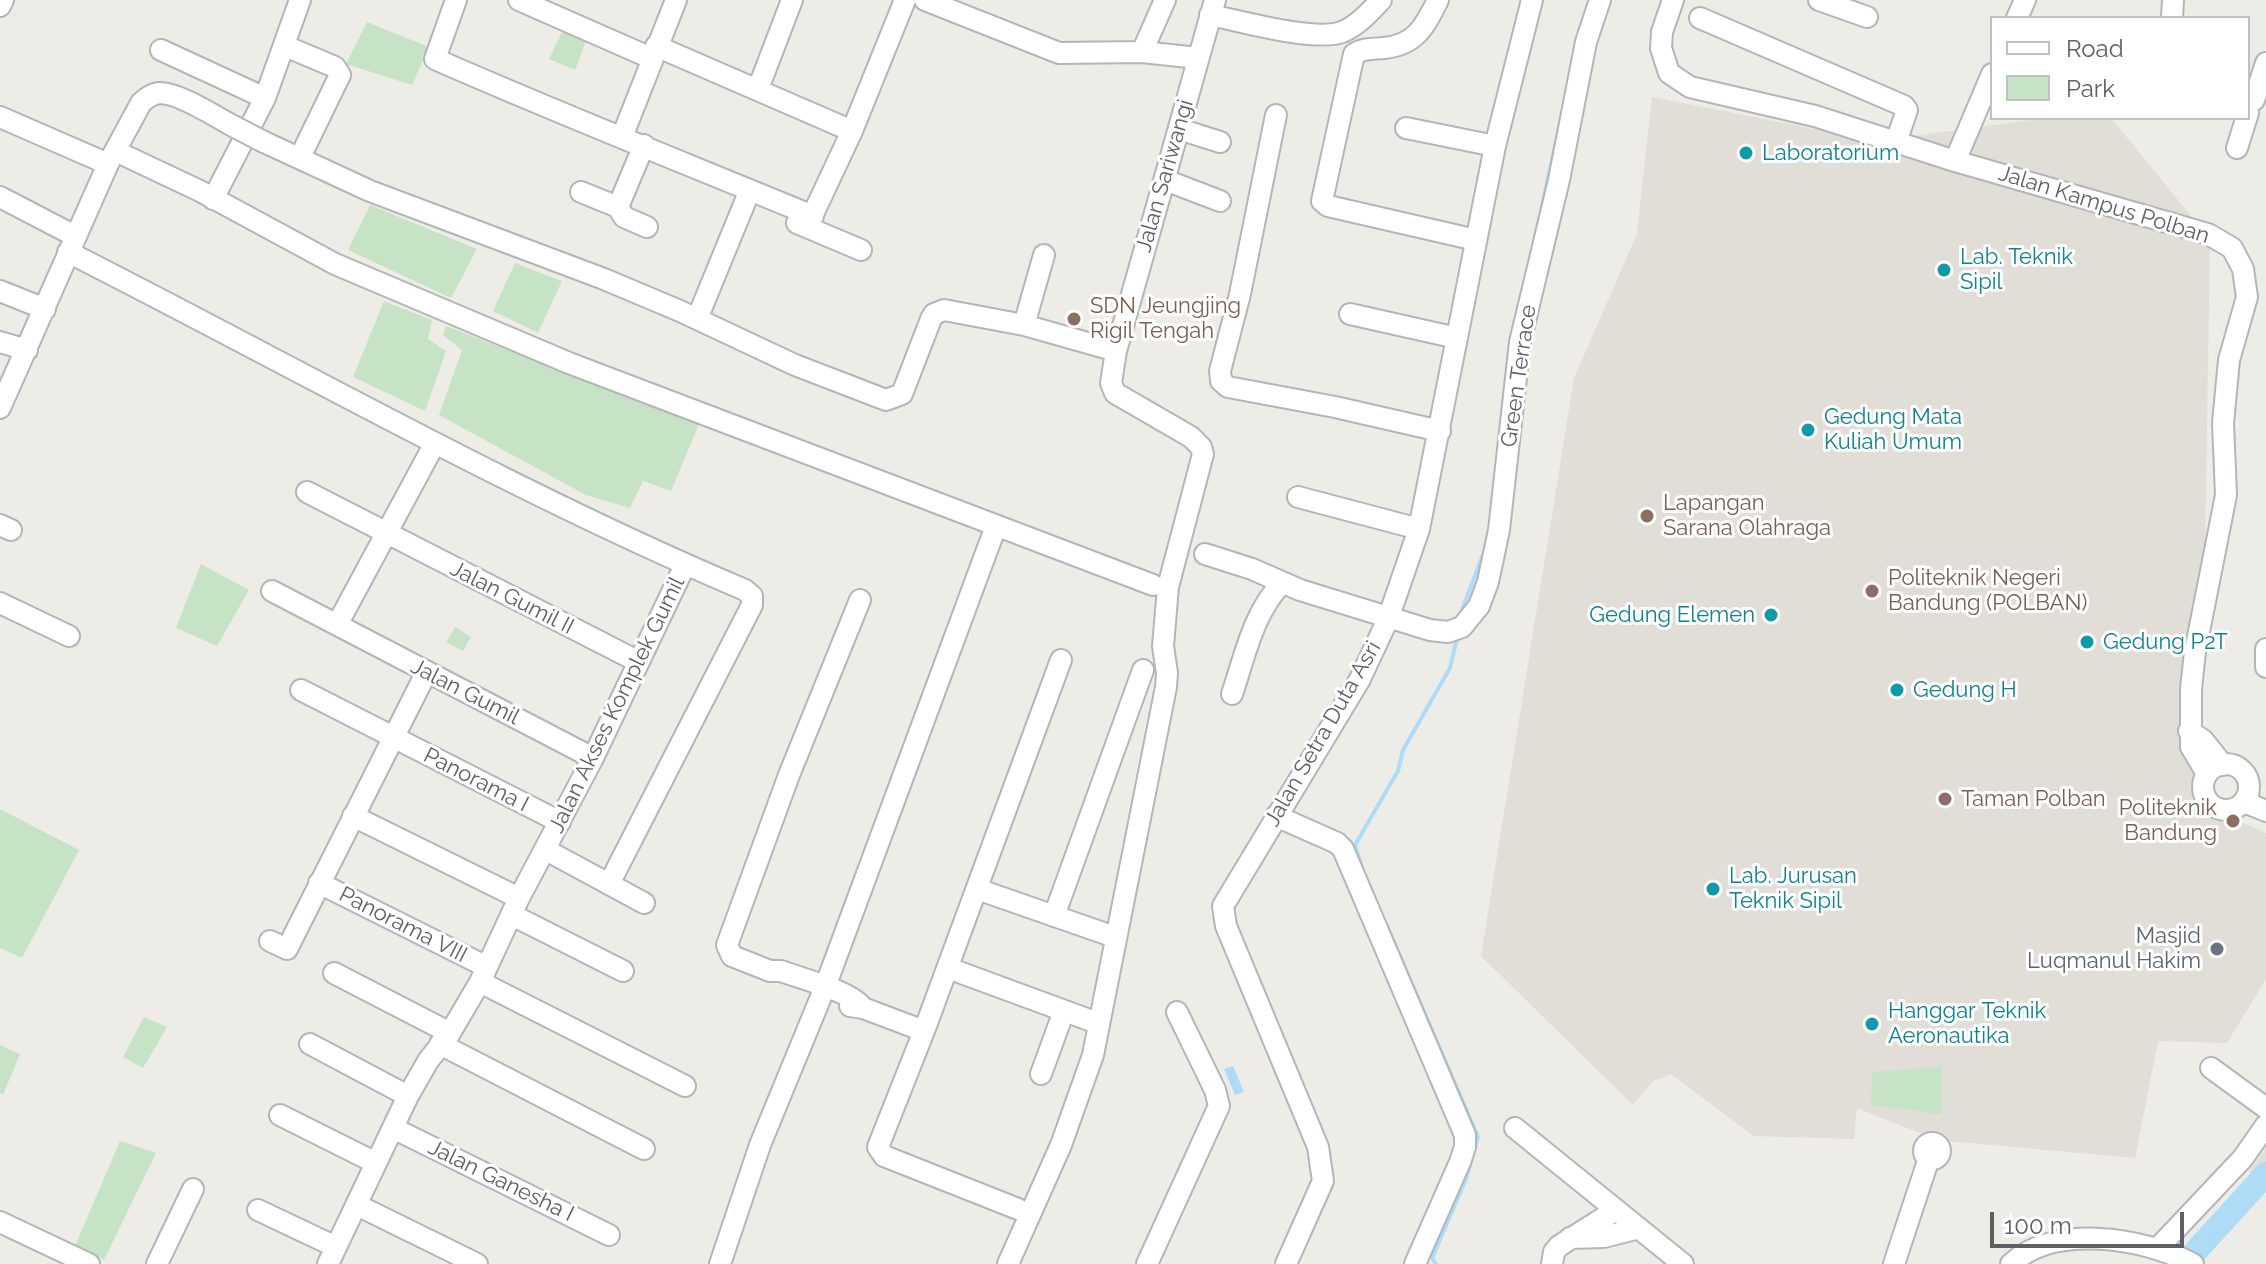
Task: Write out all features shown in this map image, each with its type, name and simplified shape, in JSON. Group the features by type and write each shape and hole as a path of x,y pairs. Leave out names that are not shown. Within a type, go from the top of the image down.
{"street":[{"path":"0,6 3,0"},
{"path":"456,0 435,59 552,110 644,145 748,196 810,221 861,250"},
{"path":"519,0 758,89 852,131"},
{"path":"622,137 676,0"},
{"path":"758,89 792,0"},
{"path":"810,221 852,131 905,0"},
{"path":"925,0 1059,53 1142,52 1198,58"},
{"path":"1142,52 1165,0"},
{"path":"1213,8 1302,33 1340,33 1357,23 1381,0"},
{"path":"1438,0 1421,32 1412,40 1395,47 1361,50 1354,54 1322,201 1328,206 1476,240"},
{"name":"Jalan Setra Duta Asri","path":"1281,1260 1311,1177 1322,1167 1318,1147 1226,926 1223,912 1225,901 1360,679 1388,619 1419,529 1495,146 1532,0"},
{"name":"Green Terrace","path":"1205,554 1388,619 1430,630 1448,632 1462,627 1479,606 1488,582 1499,530 1520,342 1559,180 1586,42 1600,0"},
{"name":"Jalan Kampus Polban","path":"1673,0 1662,32 1661,48 1669,73 1690,87 1815,116 1955,161 2208,234 2232,248 2243,269 2247,297 2229,360 2223,423 2226,495 2195,652 2189,731 2191,747 2215,769"},
{"path":"1819,0 1867,17"},
{"path":"213,199 265,98 285,46 294,2"},
{"name":"Jalan Sariwangi","path":"1008,1264 1061,1145 1093,1055 1166,687 1163,646 1168,587 1203,458 1201,447 1191,437 1113,391 1111,383 1116,351 1213,8"},
{"path":"1700,18 1904,106 1907,110 1896,142"},
{"path":"285,46 335,67 340,75 305,147"},
{"path":"161,50 265,98"},
{"path":"2250,102 2254,100 2266,63"},
{"path":"1955,161 1990,79"},
{"path":"0,408 72,244 117,160 141,103 159,93 192,105 370,191 604,279 795,365 886,400 902,394 931,319 939,312 951,310 1024,325 1116,351"},
{"path":"1276,115 1240,294 1220,371 1221,381 1228,387 1440,431"},
{"path":"0,117 213,199 335,264 569,363 1153,585"},
{"path":"2237,148 2246,120"},
{"path":"1406,128 1495,146"},
{"path":"1179,129 1220,142"},
{"path":"618,207 644,145"},
{"path":"1165,180 1220,201"},
{"path":"581,192 618,207 624,217 647,227"},
{"path":"697,319 748,196"},
{"name":"Jalan Akses Komplek Gumil","path":"0,197 133,285 435,443 685,565 484,975 408,1096 332,1256"},
{"path":"1024,325 1044,255"},
{"path":"0,291 45,309"},
{"path":"1350,314 1457,338"},
{"path":"0,342 27,350"},
{"path":"338,623 435,443"},
{"name":"Jalan Gumil II","path":"307,492 639,662"},
{"path":"1298,497 1419,529"},
{"path":"720,1264 760,1145 823,992 996,526"},
{"path":"609,884 752,605 752,596 745,590 685,565"},
{"path":"1232,694 1255,624 1267,599 1282,583"},
{"name":"Jalan Gumil","path":"272,591 593,758"},
{"path":"860,600 789,775 727,945 732,956 770,971 781,971 854,1008 863,1008 924,1031"},
{"path":"0,603 69,636"},
{"path":"2266,649 2266,667"},
{"path":"1018,1209 880,1153 878,1147 948,968 1061,660"},
{"path":"1054,916 1143,670"},
{"path":"270,941 287,949 426,673"},
{"name":"Panorama I","path":"301,690 560,822"},
{"path":"2233,766 2256,780 2244,802 2233,809 2213,806 2203,790 2215,769 2233,766"},
{"path":"2244,802 2266,811"},
{"path":"353,816 516,906 623,971"},
{"path":"1276,816 1337,843 1343,849 1465,1135 1460,1162 1415,1264"},
{"path":"546,850 644,903"},
{"name":"Panorama VIII","path":"319,883 685,1086"},
{"path":"977,889 1109,935"},
{"path":"948,968 1092,1021"},
{"path":"334,973 445,1039 644,1149"},
{"path":"1041,1074 1064,1011"},
{"path":"1147,1264 1219,1106 1215,1090 1177,1012"},
{"path":"310,1044 408,1096"},
{"path":"2211,1068 2266,1108"},
{"path":"280,1115 376,1163"},
{"path":"2166,1250 2243,1158 2266,1125"},
{"name":"Jalan Ganesha I","path":"393,1128 609,1235"},
{"path":"1515,1128 1683,1264"},
{"path":"1894,1264 1929,1158"},
{"path":"157,1264 193,1189"},
{"path":"357,1205 477,1264"},
{"path":"258,1210 332,1256"},
{"path":"1552,1264 1554,1252 1570,1238 1616,1210"},
{"path":"0,1222 89,1264"},
{"path":"1570,1238 1604,1237 1639,1228"},
{"path":"2011,1264 2030,1251 2056,1242 2081,1239 2125,1241 2166,1250 2193,1264"}],"shaded area":[{"name":"Politeknik Negeri Bandung (POLBAN)","path":"1652,97 1876,141 2031,120 2113,120 2210,239 2201,804 2266,833 2266,979 2227,1043 2158,1041 2135,1158 1937,1140 1857,1108 1854,1139 1754,1136 1671,1074 1653,1081 1633,1105 1481,956 1574,378 1637,234"},
{"path":"2266,1148 2266,1181 2249,1172"}],"green space":[{"path":"367,22 429,47 412,85 346,64"},
{"path":"562,32 586,41 575,70 549,59"},
{"path":"370,205 477,249 451,298 348,250"},
{"path":"515,263 562,281 538,333 493,311"},
{"path":"384,301 432,320 428,339 446,351 425,411 353,377"},
{"path":"446,326 699,424 671,491 643,481 630,508 586,495 439,415 462,350 443,335"},
{"path":"201,564 249,590 217,646 176,628"},
{"path":"455,627 471,637 463,651 446,642"},
{"path":"0,809 79,850 22,958 0,948"},
{"path":"144,1017 167,1027 143,1068 123,1057"},
{"path":"0,1045 20,1054 3,1095 0,1093"},
{"path":"1942,1067 1941,1114 1871,1105 1872,1072"},
{"path":"120,1141 156,1153 104,1260 75,1246"}],"water":[{"path":"1233,1066 1244,1092 1235,1095 1224,1069"}],"waterway":[{"path":"1534,243 1565,100"},
{"path":"1501,428 1506,377"},
{"path":"1459,618 1487,544"},
{"path":"1364,874 1355,845 1398,771 1403,750 1450,668 1458,634"},
{"path":"1387,926 1478,1137 1466,1179 1432,1258 1436,1264"},
{"path":"2184,1264 2266,1174"}],"place":[{"name":"Laboratorium","path":"1746,153"},
{"name":"Lab. Teknik Sipil","path":"1944,270"},
{"name":"SDN Jeungjing Rigil Tengah","path":"1074,319"},
{"name":"Gedung Mata Kuliah Umum","path":"1808,430"},
{"name":"Lapangan Sarana Olahraga","path":"1647,516"},
{"name":"Politeknik Negeri Bandung (POLBAN)","path":"1872,591"},
{"name":"Gedung Elemen","path":"1771,615"},
{"name":"Gedung P2T","path":"2087,642"},
{"name":"Gedung H","path":"1897,690"},
{"name":"Taman Polban","path":"1945,799"},
{"name":"Politeknik Bandung","path":"2233,821"},
{"name":"Lab. Jurusan Teknik Sipil","path":"1713,889"},
{"name":"Masjid Luqmanul Hakim","path":"2217,949"},
{"name":"Hanggar Teknik Aeronautika","path":"1872,1024"}]}
